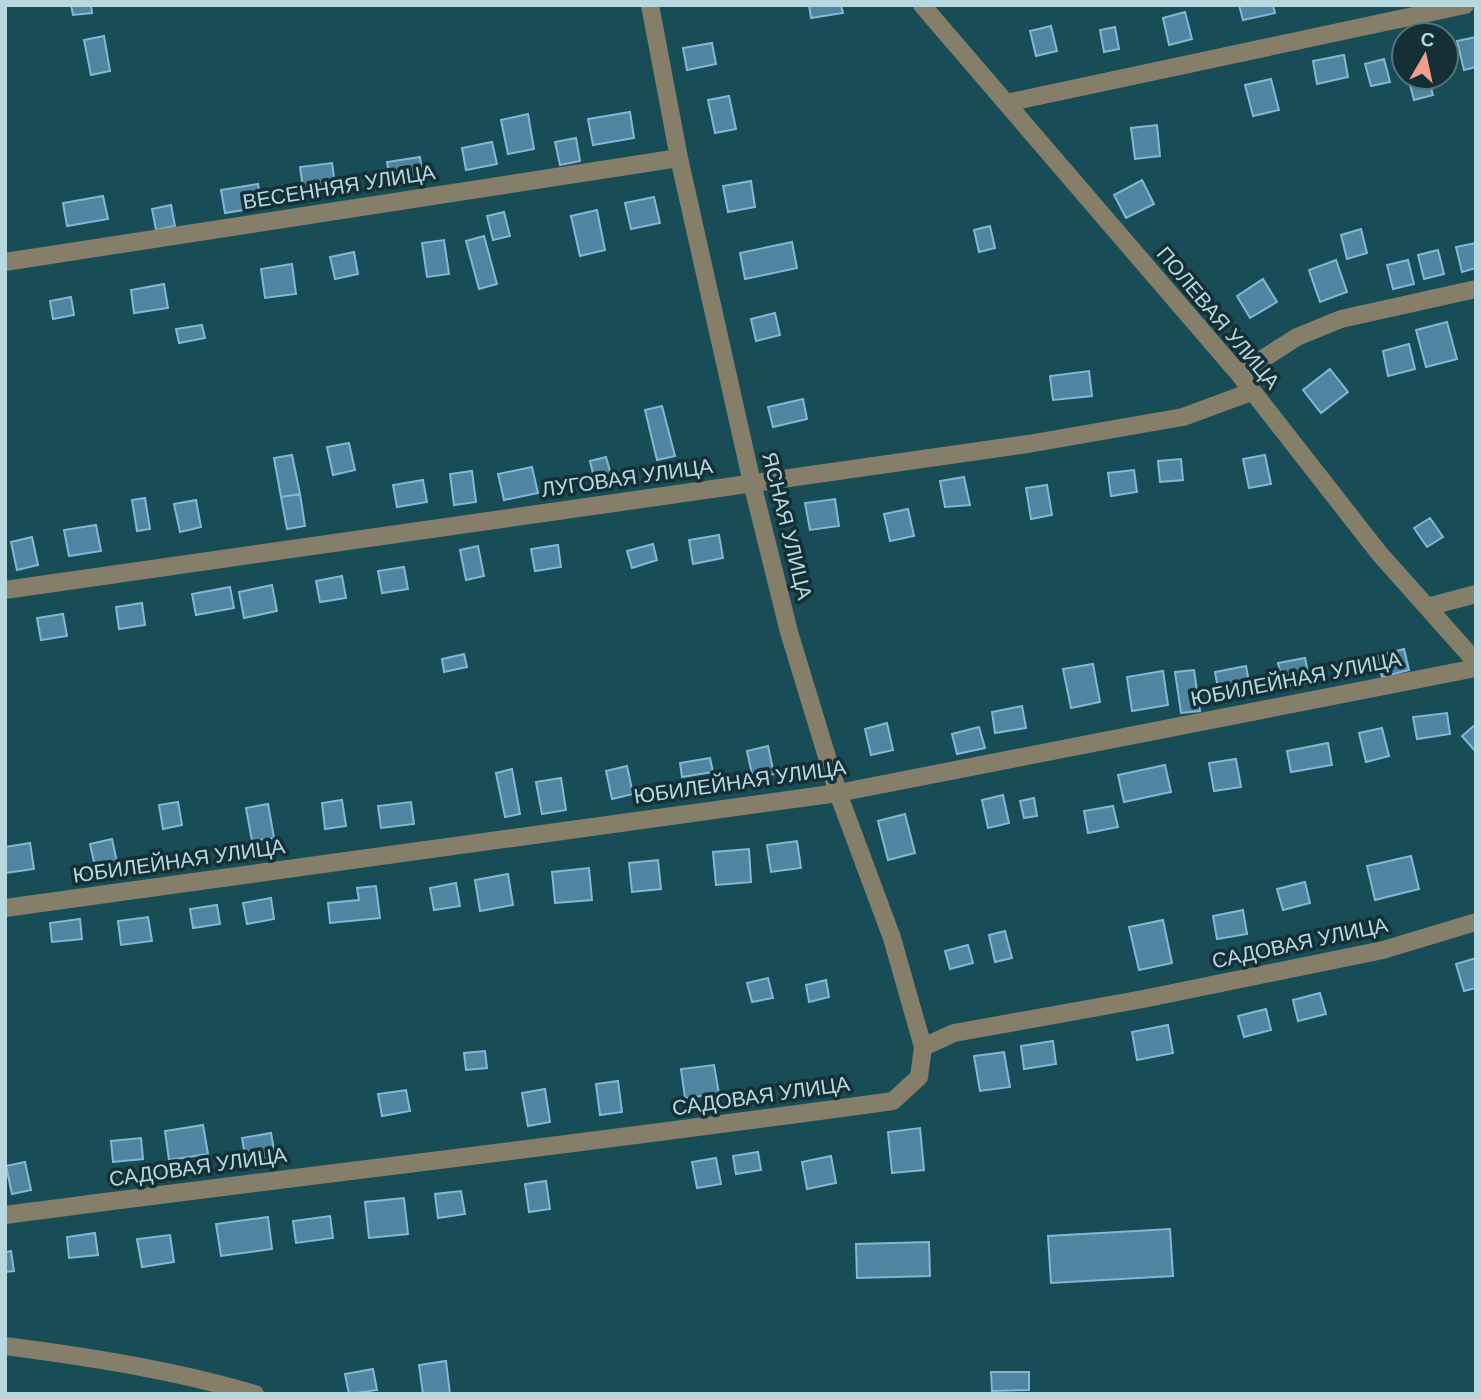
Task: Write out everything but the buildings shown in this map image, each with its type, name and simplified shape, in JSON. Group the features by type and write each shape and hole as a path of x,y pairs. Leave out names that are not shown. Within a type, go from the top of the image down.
{"street":[{"name":"ЯСНАЯ УЛИЦА","path":"650,5 679,158 752,482 789,632 838,793 892,938 923,1046"},
{"name":"ПОЛЕВАЯ УЛИЦА","path":"922,5 1239,374 1379,553 1476,662"},
{"path":"1006,103 1465,5"},
{"name":"ВЕСЕННЯЯ УЛИЦА","path":"5,262 679,158"},
{"path":"1239,374 1297,337 1340,319 1476,289"},
{"name":"ЛУГОВАЯ УЛИЦА","path":"5,590 1028,444 1183,417 1251,392"},
{"path":"1427,607 1476,594"},
{"name":"ЮБИЛЕЙНАЯ УЛИЦА","path":"5,908 838,793 1476,667"},
{"name":"САДОВАЯ УЛИЦА","path":"5,1215 893,1101 919,1077 923,1046 954,1033 1143,999 1383,950 1476,922"},
{"path":"5,1346 100,1358 211,1381 255,1394"}]}
